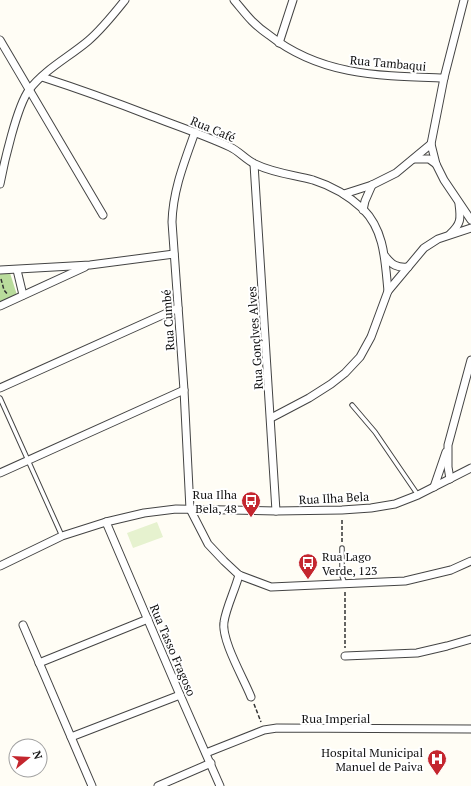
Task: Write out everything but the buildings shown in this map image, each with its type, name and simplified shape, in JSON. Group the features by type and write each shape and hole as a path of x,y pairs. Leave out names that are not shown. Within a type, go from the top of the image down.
{"street":[{"path":"0,184 22,103 29,91 42,77 88,41 108,21 125,0"},
{"name":"Rua Tambaqui","path":"234,0 253,22 279,43 304,58 334,68 364,74 444,78"},
{"path":"279,43 294,0"},
{"path":"464,0 435,116 431,144 436,164 444,180 471,220"},
{"path":"0,40 103,215"},
{"name":"Rua Café","path":"42,77 81,89 195,132 232,148 254,164 278,172 315,180 344,194 363,210 376,227 382,240 388,291"},
{"name":"Rua Cumbé","path":"190,509 184,390 172,222 173,203 183,164 195,132"},
{"path":"344,194 372,186 396,173 431,144"},
{"path":"414,159 429,160 436,164"},
{"name":"Rua Gonçlves Alves","path":"254,164 276,511"},
{"path":"363,210 365,201 372,186"},
{"path":"448,236 456,228 460,220 458,201"},
{"path":"271,418 309,398 345,373 360,357 371,337 388,291 424,248 438,239 471,228"},
{"path":"0,270 90,265 174,254"},
{"path":"385,256 394,266 400,268 408,267"},
{"path":"0,306 23,294 90,265"},
{"path":"17,270 23,294"},
{"path":"0,388 178,308"},
{"path":"434,487 448,445 471,360"},
{"path":"0,473 184,390"},
{"path":"448,445 448,467 450,479"},
{"name":"Rua Ilha Bela","path":"0,566 62,536 106,522 144,513 176,509 276,511 371,508 395,504 418,495 471,468"},
{"path":"190,509 208,544 224,561 239,575 271,587 405,581 451,570 471,561"},
{"name":"Rua Tasso Fragoso","path":"106,522 220,786"},
{"path":"239,575 224,623 224,633 251,697"},
{"path":"39,663 148,619"},
{"path":"23,625 92,786"},
{"path":"345,656 417,653 471,639"},
{"path":"71,737 180,694"},
{"name":"Rua Imperial","path":"206,753 264,730 277,728 471,729"},
{"path":"158,786 211,763"}],"lane":[{"path":"0,398 62,536"},
{"path":"352,405 375,432 418,495"},
{"path":"342,548 342,576 345,584"}],"path":[{"path":"0,277 7,295 15,299"},
{"path":"342,510 342,548"},
{"path":"345,584 345,656"},
{"path":"251,697 264,730"}],"green space":[{"path":"10,273 17,295 0,302 0,274"},
{"path":"157,522 163,537 133,548 127,533"}],"place":[{"name":"Rua Ilha Bela, 48","path":"251,518"},
{"name":"Rua Lago Verde, 123","path":"308,580"},
{"name":"Hospital Municipal Manuel de Paiva","path":"437,776"}]}
